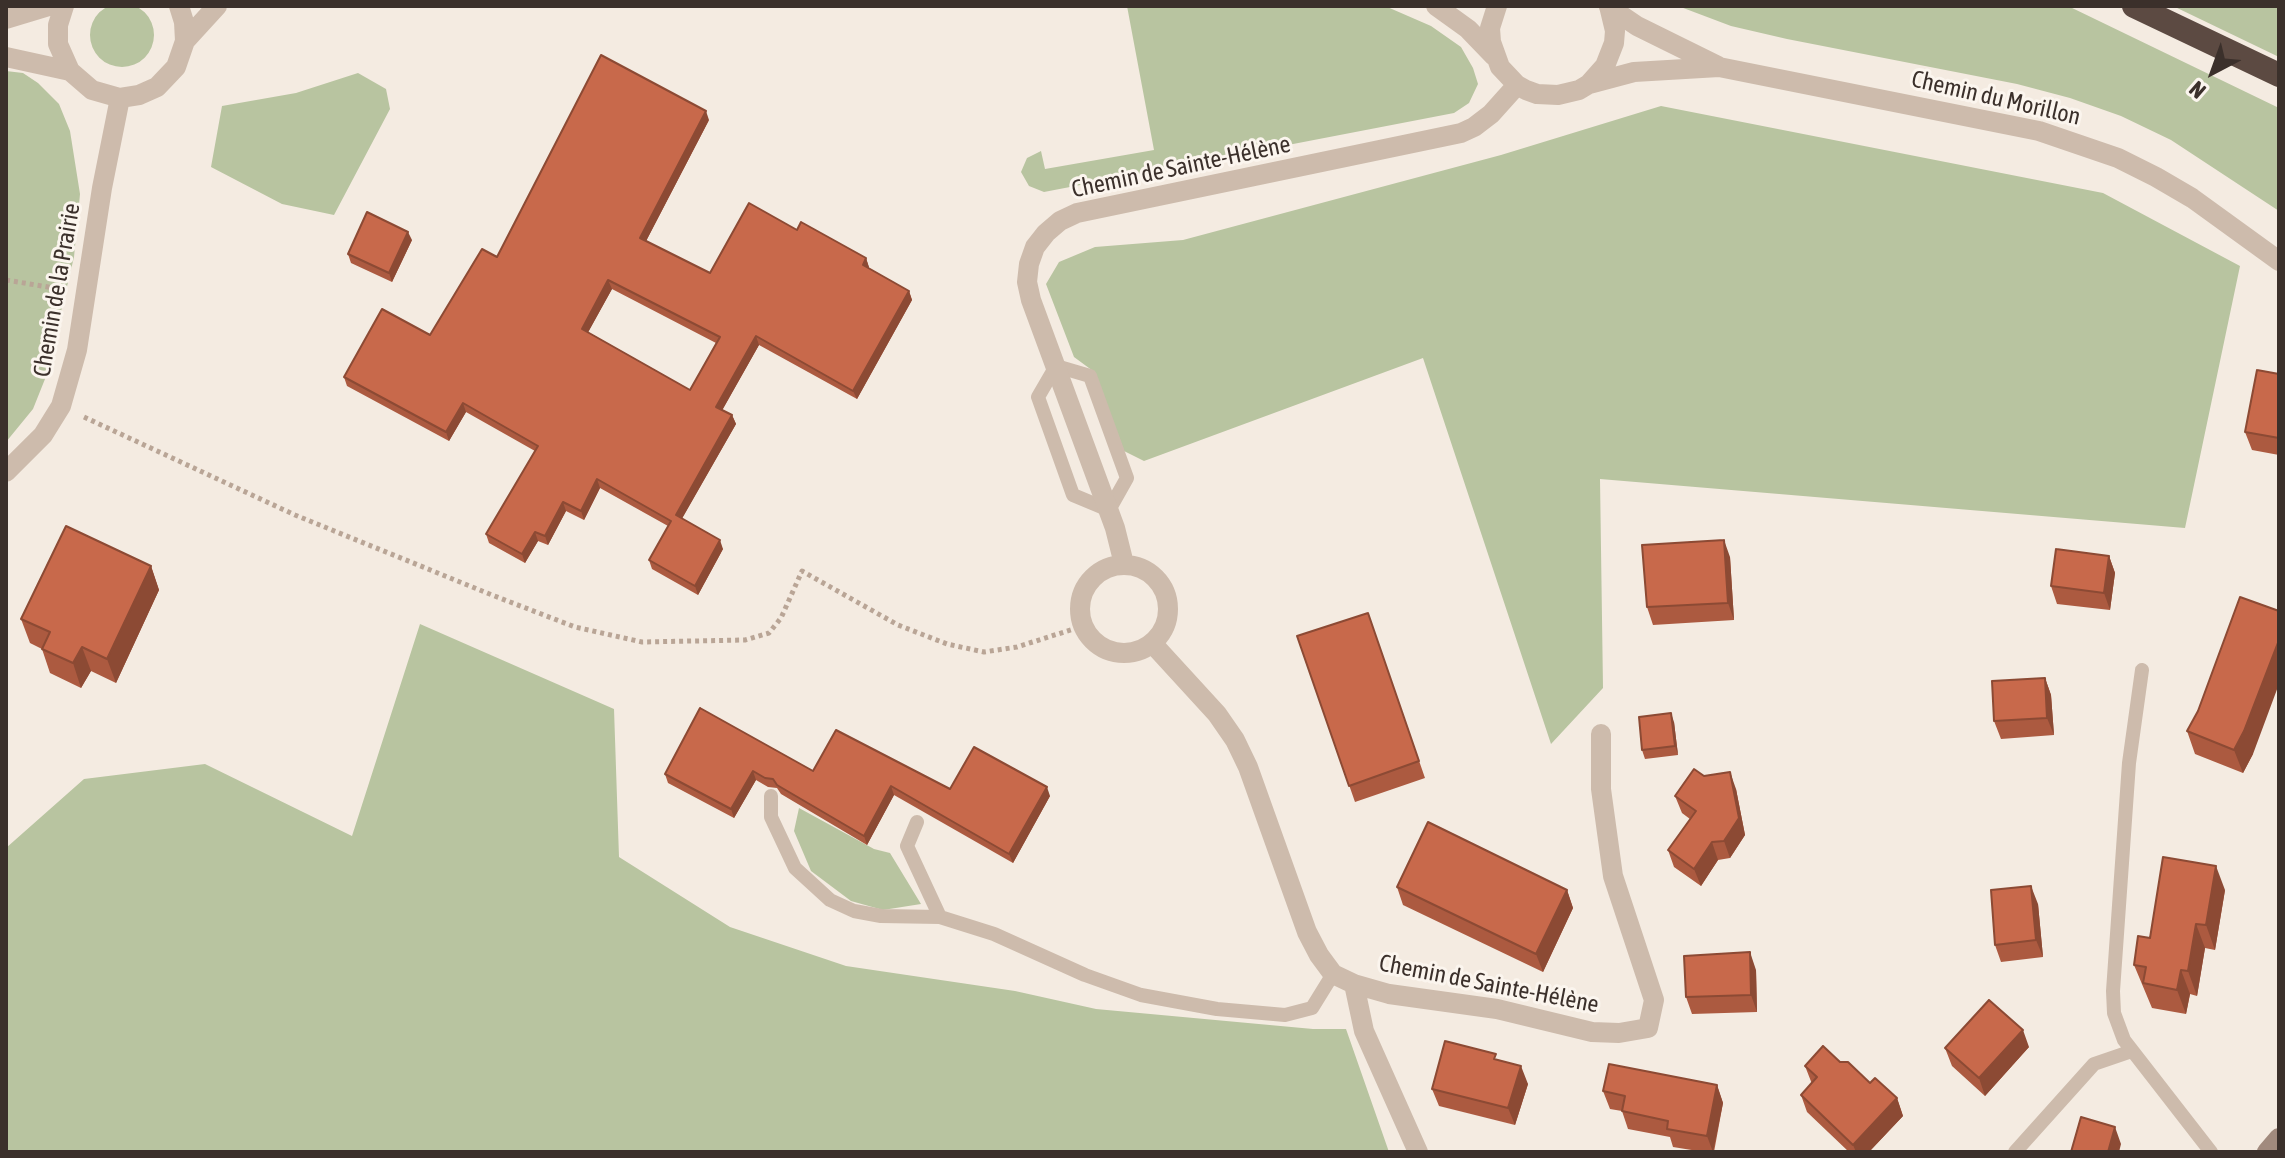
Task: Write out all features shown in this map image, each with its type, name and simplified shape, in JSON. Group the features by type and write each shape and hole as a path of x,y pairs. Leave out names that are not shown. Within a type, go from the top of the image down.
{"highway":[{"path":"2134,6 2279,75"}],"main road":[{"path":"2267,1152 2279,1138"}],"street":[{"path":"6,19 49,6"},
{"path":"64,6 58,25 58,44 70,71 92,90 120,98 148,92 164,82 181,59 185,41 179,6"},
{"path":"185,41 217,6"},
{"path":"1436,6 1468,29 1517,85"},
{"path":"1494,56 1490,28 1497,6"},
{"path":"1589,84 1605,66 1614,43 1609,6"},
{"name":"Chemin du Morillon","path":"1609,6 1637,26 1719,67"},
{"path":"6,57 70,71"},
{"name":"Chemin du Morillon","path":"1517,85 1537,94 1558,95 1634,72 1719,67 1998,121 2079,143 2118,158 2192,198 2279,261"},
{"name":"Chemin de Sainte-Hélène","path":"1124,564 1109,510 1027,282 1035,247 1046,233 1060,221 1087,211 1446,138 1474,127 1491,114 1517,85"},
{"name":"Chemin de la Prairie","path":"6,472 43,435 61,406 77,350 106,164 120,98"},
{"path":"1124,564 1142,568 1156,578 1166,594 1169,611 1164,629 1152,643 1138,651 1122,653 1106,649 1092,639 1083,626 1080,610 1082,594 1098,572 1124,564"},
{"path":"1152,643 1217,714 1235,740 1248,767 1307,932 1333,974"},
{"name":"Chemin de Sainte-Hélène","path":"1333,974 1389,994 1497,1009 1592,1032 1619,1033 1648,1028 1654,1000 1613,876 1601,789 1601,734"},
{"name":"Chemin de Sainte-Hélène","path":"1354,984 1364,1031 1418,1152"}],"lane":[{"path":"1056,366 1090,376 1127,478 1109,510 1073,495 1038,397 1056,366"},
{"path":"2142,670 2129,763 2113,991 2118,1026 2132,1051 2211,1152"},
{"path":"771,796 771,817 795,868 830,900 854,911 881,916 940,917 994,934 1085,975 1141,995 1217,1009 1285,1015 1312,1008 1333,974"},
{"path":"917,822 907,846 940,917"},
{"path":"2015,1152 2094,1064 2132,1051"}],"path":[{"path":"6,280 85,293"},
{"path":"61,406 295,515 463,584 575,627 642,642 745,640 769,633 781,618 802,571 898,625 947,644 984,652 1017,647 1083,626"}],"green space":[{"path":"122,3 134,5 145,12 152,23 152,47 145,58 134,65 122,67 110,65 99,58 92,47 90,35 92,23 99,12 110,5"},
{"path":"1127,6 1385,6 1431,26 1461,47 1478,84 1469,103 1454,113 1044,192 1029,186 1021,172 1027,158 1041,151 1045,169 1154,150"},
{"path":"1678,6 2068,6 2279,108 2279,211 2171,140 2121,116 2070,98 2017,84 1731,26"},
{"path":"2173,6 2279,6 2279,57"},
{"path":"6,71 23,73 59,104 70,131 80,194 74,257 45,379 33,409 6,442"},
{"path":"358,73 386,89 390,109 334,215 282,204 211,167 222,106 296,93"},
{"path":"1661,106 2103,193 2240,266 2185,528 1600,479 1603,688 1551,744 1423,358 1144,461 1124,451 1093,371 1074,357 1046,284 1059,262 1095,247 1183,240 1501,155"},
{"path":"420,624 614,709 619,857 730,927 846,966 1015,991 1096,1009 1313,1029 1346,1029 1389,1152 6,1152 6,848 84,779 205,764 352,836"},
{"path":"799,808 874,849 890,853 921,904 883,910 851,901 811,871 794,831"}],"building":[{"path":"601,55 706,111 640,238 710,273 749,203 797,230 801,222 866,258 863,265 909,291 853,391 756,336 716,407 732,415 676,515 720,540 695,586 649,560 671,521 597,479 581,511 563,502 545,536 535,532 522,554 486,534 538,446 463,403 446,432 344,377 382,309 430,335 482,249 497,257","holes":["608,280 720,337 690,390 582,329"]},
{"path":"367,212 408,232 389,273 348,254"},
{"path":"2257,370 2279,374 2279,438 2245,432"},
{"path":"66,526 151,566 107,659 82,647 73,663 42,649 50,632 21,619"},
{"path":"1724,540 1728,603 1647,607 1642,545"},
{"path":"2056,549 2109,556 2104,593 2051,586"},
{"path":"2240,597 2279,611 2279,640 2234,750 2187,731 2198,711"},
{"path":"1368,613 1419,761 1349,786 1297,636"},
{"path":"2045,678 2047,718 1994,721 1992,681"},
{"path":"700,708 813,771 836,730 950,789 974,747 1047,787 1009,854 891,786 864,836 777,785 773,779 753,771 731,809 665,774"},
{"path":"1671,713 1675,746 1642,750 1639,717"},
{"path":"1694,769 1704,776 1730,772 1739,818 1724,841 1712,842 1694,869 1668,850 1696,811 1675,796"},
{"path":"1428,822 1567,890 1536,954 1397,887"},
{"path":"2163,857 2216,866 2206,925 2196,924 2188,971 2181,970 2177,990 2143,983 2146,967 2134,965 2138,936 2150,938"},
{"path":"2031,886 2036,940 1995,945 1991,890"},
{"path":"1750,952 1751,995 1686,997 1684,956"},
{"path":"1989,1000 2023,1030 1979,1078 1945,1048"},
{"path":"1445,1041 1496,1054 1494,1059 1521,1066 1508,1108 1432,1089"},
{"path":"1823,1046 1840,1062 1848,1062 1870,1083 1875,1078 1897,1098 1853,1145 1801,1095 1817,1077 1805,1066"},
{"path":"1609,1064 1717,1085 1707,1136 1667,1129 1668,1121 1622,1111 1625,1096 1603,1091"},
{"path":"2081,1117 2115,1127 2108,1152 2071,1152"}]}
